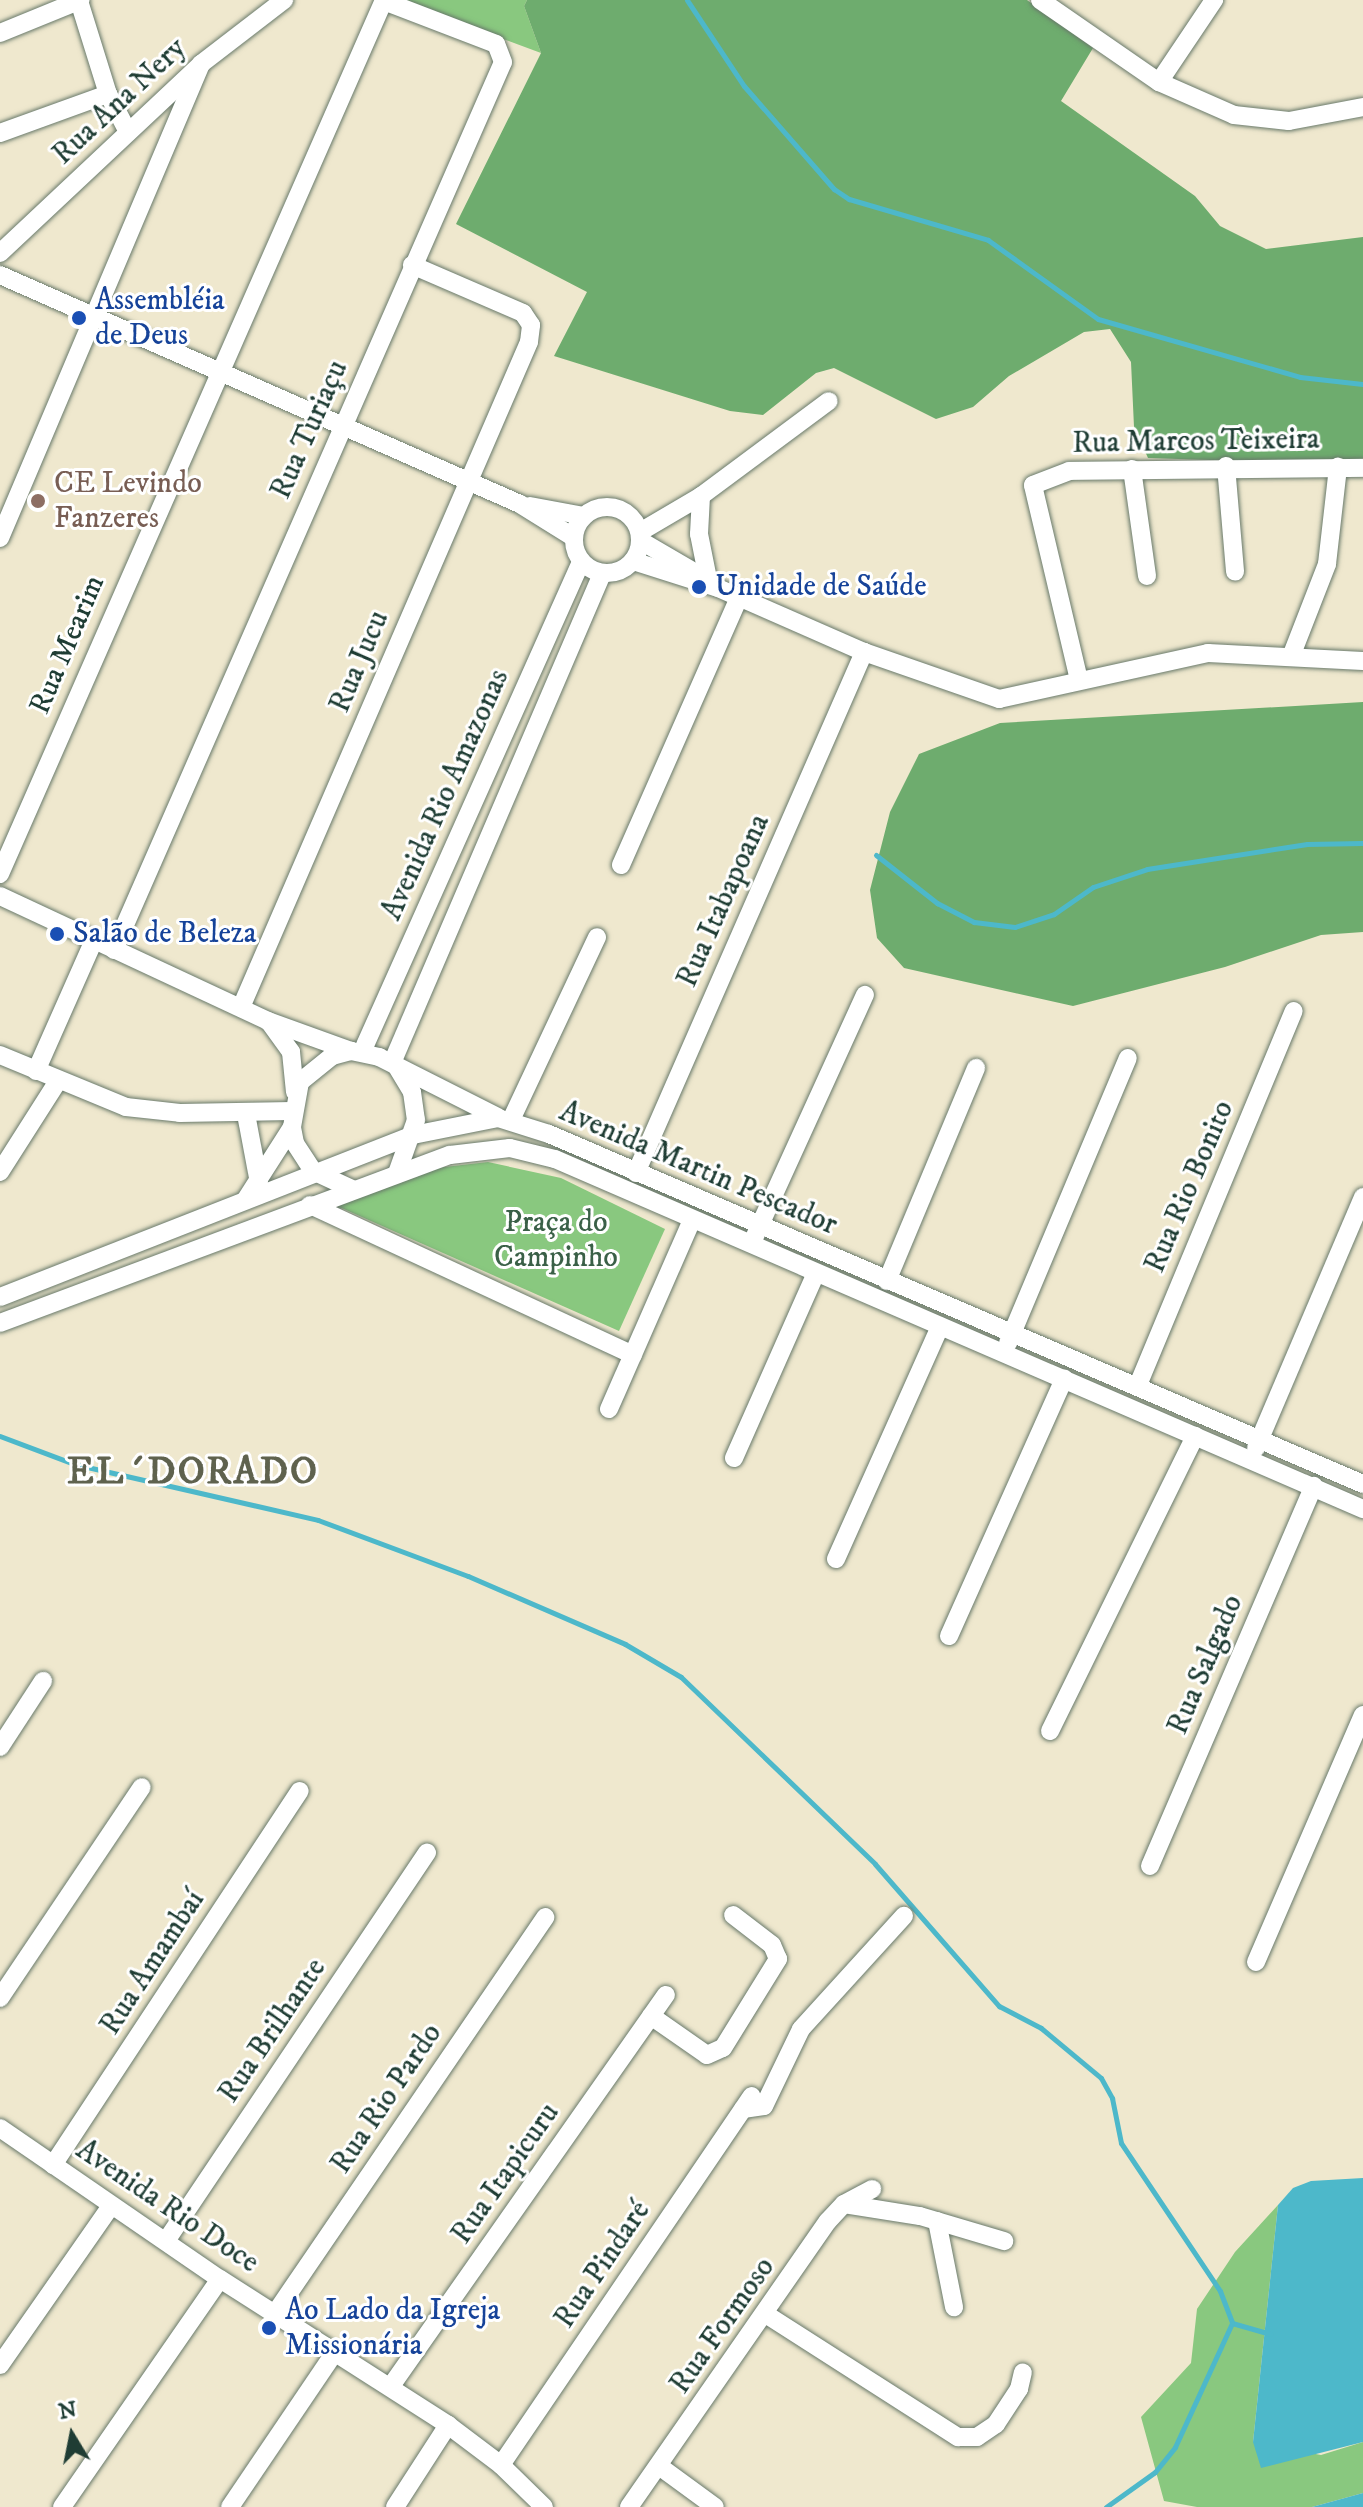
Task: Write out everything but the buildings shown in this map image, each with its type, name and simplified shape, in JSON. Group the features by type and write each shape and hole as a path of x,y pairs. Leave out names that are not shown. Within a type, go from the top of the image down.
{"street":[{"path":"0,33 80,0 108,94 128,132"},
{"name":"Rua Ana Nery","path":"0,253 201,64 284,0"},
{"name":"Rua Turiaçu","path":"114,950 503,56 496,44 384,0"},
{"name":"Rua Mearim","path":"0,874 218,370 384,0"},
{"path":"1040,0 1159,82 1204,104 1260,119 1315,120 1363,107"},
{"path":"1159,82 1214,0"},
{"path":"0,538 201,64"},
{"path":"0,133 108,94"},
{"name":"Rua Jucu","path":"242,1005 529,342 531,325 523,313 412,265"},
{"path":"0,275 520,504 573,537 581,562 602,574 625,569 633,561 640,536 701,496 829,401"},
{"path":"1226,466 1235,572"},
{"name":"Rua Marcos Teixeira","path":"1079,680 1033,485 1069,471 1226,466 1363,468"},
{"path":"1292,654 1327,564 1338,467"},
{"path":"1132,469 1147,576"},
{"path":"701,496 699,534 713,584"},
{"path":"520,504 584,516 611,507 629,515 640,536 739,598 864,652 999,699 1208,653 1292,654 1363,661"},
{"path":"573,537 584,516"},
{"path":"633,561 713,584"},
{"name":"Avenida Rio Amazonas","path":"357,1051 581,562"},
{"name":"Avenida Rio Amazonas","path":"395,1065 602,574"},
{"path":"621,865 739,598"},
{"name":"Rua Itabapoana","path":"636,1173 864,652"},
{"path":"0,896 114,950 242,1005 268,1021 395,1065 415,1105 413,1135 397,1173"},
{"path":"0,1297 313,1171 413,1135 505,1119 597,937"},
{"path":"36,1071 94,940"},
{"path":"750,1246 865,995"},
{"name":"Rua Rio Bonito","path":"1138,1385 1294,1011"},
{"path":"268,1021 291,1052 295,1143 313,1171 354,1190"},
{"path":"244,1201 259,1183 318,1063 357,1051"},
{"path":"0,1055 111,1102 148,1111 246,1114 293,1110"},
{"path":"1004,1353 1128,1058"},
{"name":"Avenida Martin Pescador","path":"395,1065 505,1119 1138,1385 1363,1484"},
{"path":"887,1281 976,1068"},
{"path":"0,1172 58,1081"},
{"path":"246,1114 259,1183"},
{"name":"Avenida Martin Pescador","path":"0,1323 310,1205 468,1150 532,1151 1363,1509"},
{"path":"1050,1731 1201,1438 1221,1439 1251,1450 1262,1438 1363,1197"},
{"path":"310,1205 633,1355"},
{"path":"609,1409 692,1220"},
{"path":"734,1458 816,1273"},
{"path":"836,1559 940,1326"},
{"path":"949,1636 1064,1379"},
{"path":"1258,1463 1271,1452 1301,1464 1315,1462"},
{"name":"Rua Salgado","path":"1150,1866 1314,1486"},
{"path":"0,1747 43,1681"},
{"path":"1256,1962 1363,1715"},
{"path":"0,1998 142,1787"},
{"name":"Rua Amambaí","path":"53,2165 300,1791"},
{"name":"Rua Brilhante","path":"166,2241 427,1852"},
{"path":"651,2016 707,2055 723,2048 778,1959 772,1945 733,1915"},
{"name":"Rua Pindaré","path":"501,2465 748,2103 764,2106 801,2029 904,1916"},
{"name":"Rua Rio Pardo","path":"276,2312 545,1917"},
{"name":"Rua Itapicuru","path":"391,2386 666,1995"},
{"name":"Avenida Rio Doce","path":"0,2128 220,2279 391,2386 501,2465 541,2502 556,2507"},
{"name":"Rua Formoso","path":"629,2507 844,2204 872,2189"},
{"path":"844,2204 937,2221 1004,2241"},
{"path":"0,2365 111,2206"},
{"path":"937,2221 954,2307"},
{"path":"62,2507 220,2279"},
{"path":"767,2315 936,2427 958,2437 987,2432 1011,2404 1023,2372"},
{"path":"230,2507 335,2352"},
{"path":"395,2507 448,2425"},
{"path":"659,2466 715,2507"}],"green space":[{"path":"398,0 527,0 524,6 541,53"},
{"path":"527,0 1027,0 1093,48 1061,101 1195,196 1220,226 1266,249 1363,237 1363,465 1148,458 1134,427 1131,362 1110,329 1084,332 1009,376 973,407 936,419 834,368 816,373 763,415 730,411 554,356 587,292 456,224 541,53 524,6"},
{"path":"1363,702 1363,932 1321,935 1225,967 1073,1006 904,968 877,938 870,890 890,812 919,754 1000,723"},
{"name":"Praça do Campinho","path":"488,1162 561,1178 665,1229 619,1331 337,1206 427,1169"},
{"path":"1278,2205 1253,2442 1321,2455 1363,2442 1363,2493 1312,2507 1197,2507 1164,2501 1141,2417 1191,2363 1197,2309 1235,2252"}],"water":[{"path":"1363,2178 1363,2442 1261,2468 1253,2442 1278,2205 1293,2188 1311,2181"},
{"path":"1363,2493 1363,2507 1312,2507"}],"waterway":[{"path":"687,0 744,86 834,189 849,199 988,240 1098,319 1300,377 1363,384"},
{"path":"876,855 937,903 974,922 1015,927 1054,914 1093,887 1147,869 1307,844 1363,843"},
{"path":"0,1436 74,1464 318,1520 468,1576 625,1644 681,1677 875,1864 999,2006 1041,2028 1101,2078 1112,2098 1121,2143 1220,2291 1232,2323 1270,2334"},
{"path":"1106,2507 1155,2472 1175,2447 1232,2323"}],"place":[{"name":"Assembléia de Deus","path":"79,318"},
{"name":"CE Levindo Fanzeres","path":"38,501"},
{"name":"Unidade de Saúde","path":"699,587"},
{"name":"Salão de Beleza","path":"57,934"},
{"name":"Ao Lado da Igreja Missionária","path":"269,2328"}],"district":[{"name":"EL´DORADO","path":"193,1473"}]}
